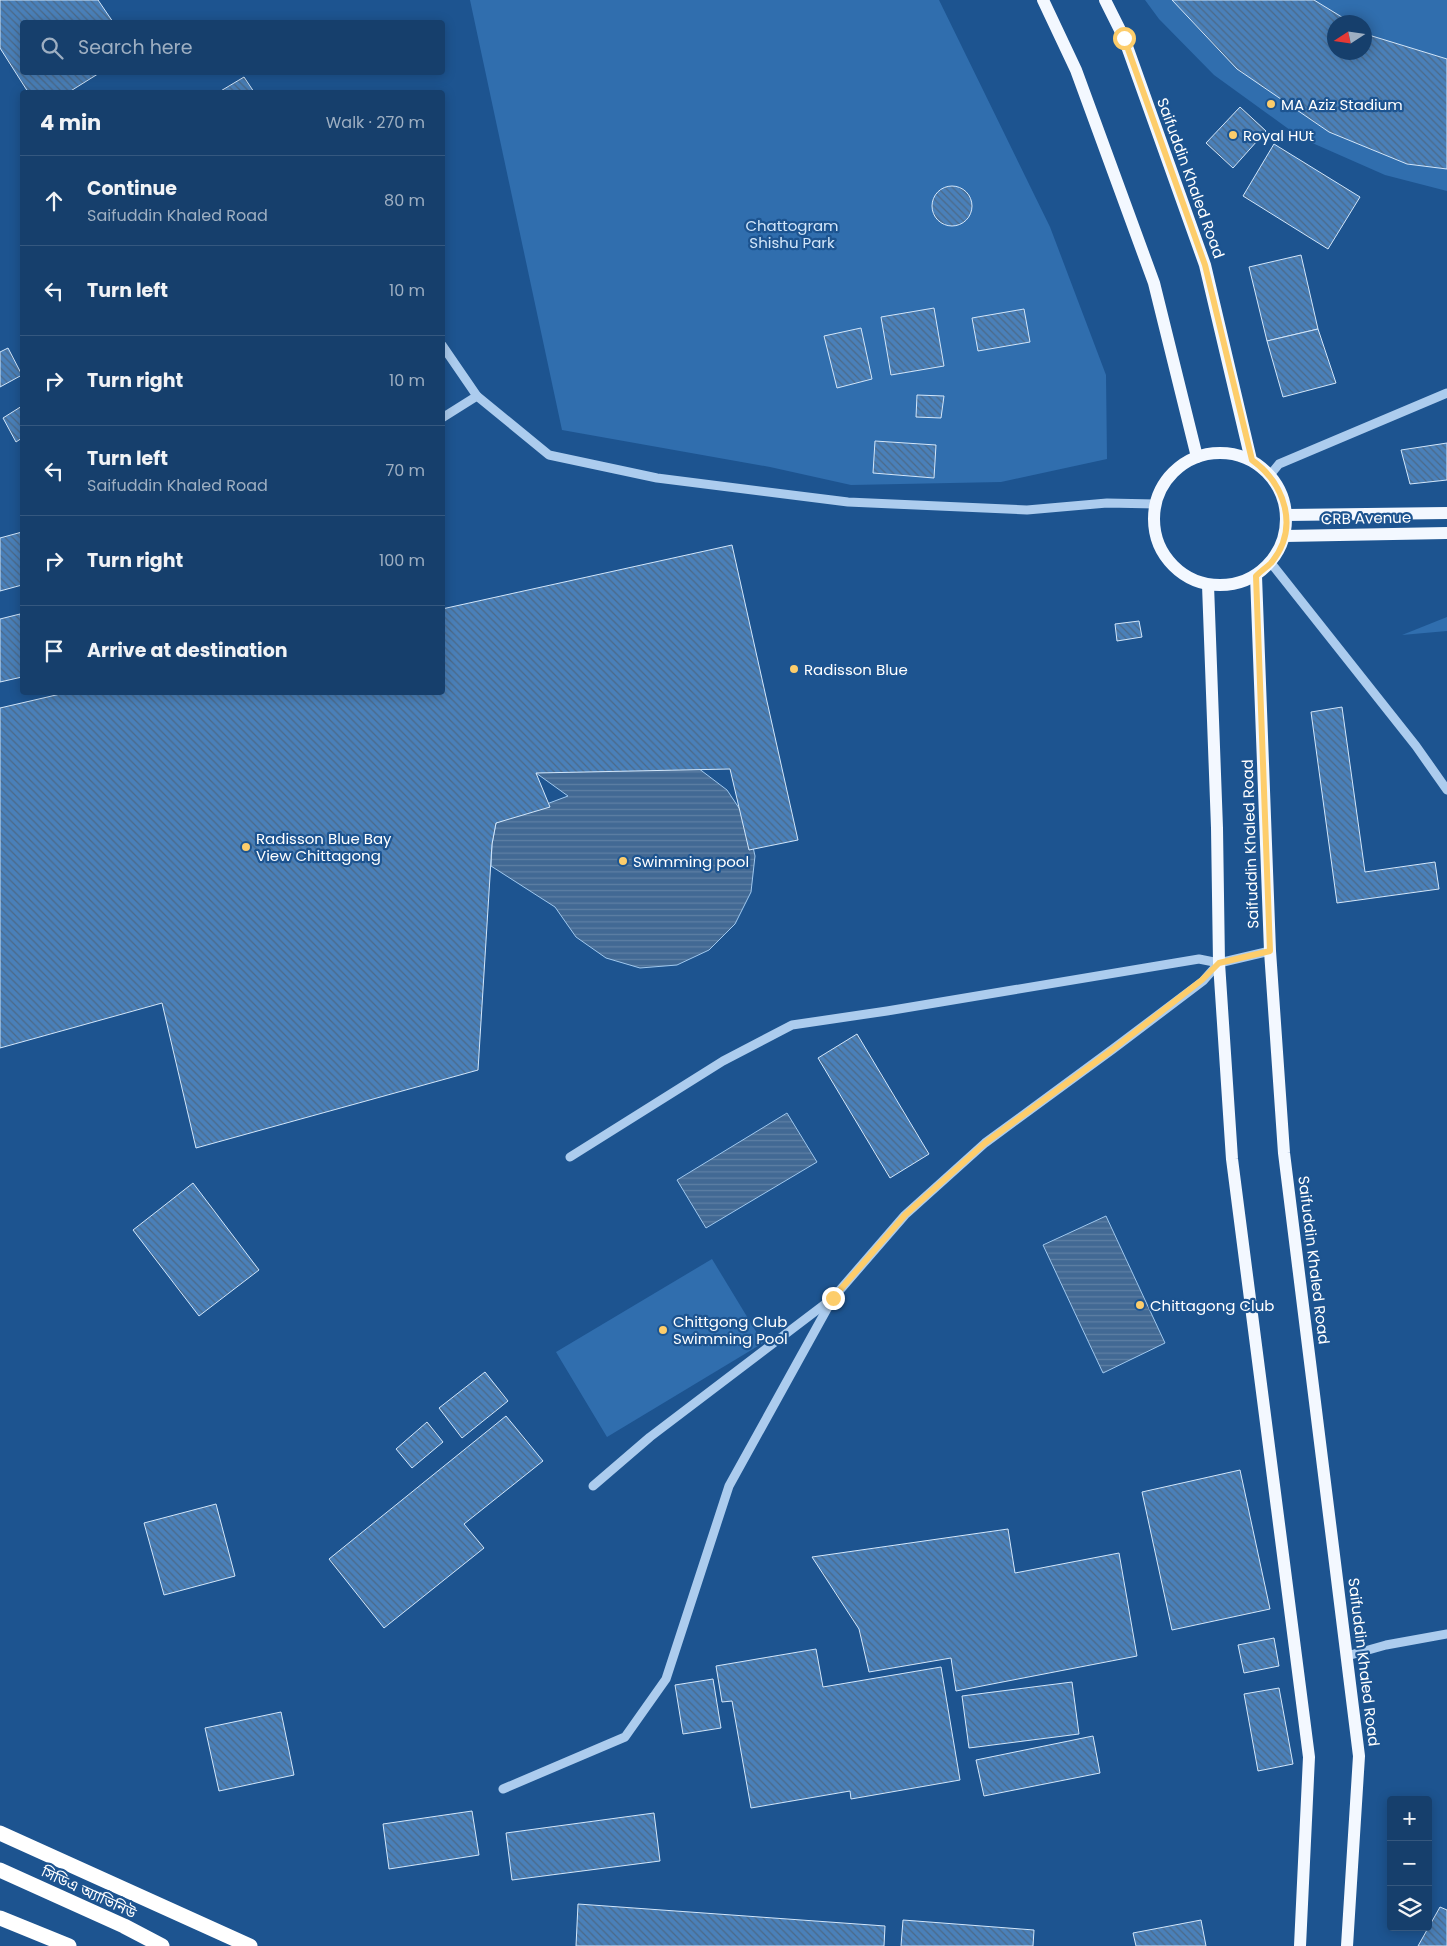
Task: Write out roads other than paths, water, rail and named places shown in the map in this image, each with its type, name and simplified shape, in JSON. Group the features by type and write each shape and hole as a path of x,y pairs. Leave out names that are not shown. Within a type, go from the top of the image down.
{"highway":[{"path":"0,1833 250,1946"},
{"name":"সিডিএ অ্যাভিনিউ","path":"0,1870 124,1926 162,1946"},
{"path":"0,1918 68,1946"}],"main road":[{"path":"1042,0 1076,70 1154,283 1196,457"},
{"name":"Saifuddin Khaled Road","path":"1105,0 1124,38 1205,265 1252,460"},
{"path":"1215,453 1234,454 1252,460 1270,475 1282,494 1287,514 1285,536 1279,551 1271,563 1256,576 1241,583 1224,586 1208,585 1180,574 1163,553 1157,537 1154,521 1156,504 1162,489 1170,475 1196,457 1215,453"},
{"name":"CRB Avenue","path":"1287,514 1447,513"},
{"name":"CRB Avenue","path":"1285,536 1447,533"},
{"name":"Saifuddin Khaled Road","path":"1256,576 1270,951 1284,1153 1359,1756 1347,1946"},
{"path":"1208,585 1217,828 1219,963 1232,1159 1310,1757 1300,1946"}],"street":[{"path":"445,349 477,396 549,455 657,478 848,502 1027,510 1108,503 1156,504"},
{"path":"1270,475 1279,464 1447,393"},
{"path":"445,416 477,396"},
{"path":"1271,563 1410,739 1447,790"},
{"path":"570,1156 722,1061 792,1025 888,1011 1199,959 1219,963 1270,951"},
{"path":"593,1486 650,1437 833,1298 905,1215 985,1143 1112,1050 1202,980 1219,963"},
{"path":"503,1789 625,1737 666,1679 729,1486 833,1298"},
{"path":"1347,1656 1386,1645 1447,1634"}],"place":[{"name":"MA Aziz Stadium","path":"1271,104"},
{"name":"Royal HUt","path":"1233,135"},
{"name":"Radisson Blue","path":"794,669"},
{"name":"Radisson Blue Bay View Chittagong","path":"246,847"},
{"name":"Swimming pool","path":"623,861"},
{"name":"Chittagong Club","path":"1140,1305"},
{"name":"Chittgong Club Swimming Pool","path":"663,1330"}],"park label":[{"name":"Chattogram Shishu Park","path":"792,234"}]}
